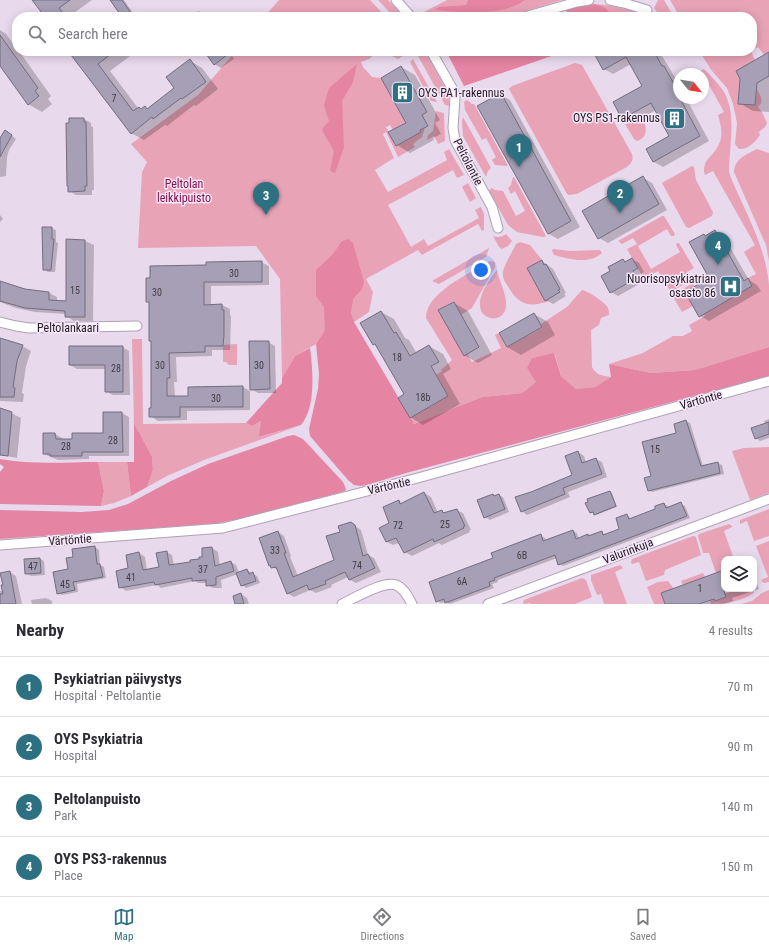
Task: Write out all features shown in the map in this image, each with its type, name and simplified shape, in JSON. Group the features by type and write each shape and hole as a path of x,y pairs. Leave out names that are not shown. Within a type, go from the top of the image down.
{"street":[{"path":"396,0 407,12"},
{"path":"542,12 589,0"},
{"path":"610,0 624,2 647,10"},
{"name":"Peltolantie","path":"434,56 452,88 454,97 453,128 455,140 492,208 498,228"},
{"name":"Peltolankaari","path":"0,322 29,328 137,326"},
{"name":"Värtöntie","path":"0,544 223,528 414,479 769,380"},
{"name":"Valurinkuja","path":"488,604 769,499"},
{"path":"342,604 382,586 392,584 402,590 412,604"}],"green space":[{"path":"279,0 370,0 381,12 268,12"},
{"path":"378,0 388,0 399,12 389,12"},
{"path":"447,0 562,0 522,12 424,12"},
{"path":"658,0 664,0 671,12 657,12 654,8"},
{"path":"670,0 769,0 769,52 764,55 757,48 757,12 677,12"},
{"path":"595,4 613,6 637,12 608,12 603,7"},
{"name":"Peltolan leikkipuisto","path":"232,56 372,56 361,62 363,67 372,77 381,78 406,123 393,130 390,125 386,127 396,146 421,132 420,130 425,128 422,137 413,144 415,147 398,157 386,132 383,134 394,158 375,170 388,192 447,160 444,152 449,149 464,175 457,178 453,170 388,205 411,247 424,239 428,246 479,218 475,210 481,207 484,214 484,230 482,231 478,224 422,255 418,250 366,279 373,292 369,312 354,322 325,330 316,344 295,356 282,378 280,279 256,246 138,248 142,172 147,162 131,144 198,95"},
{"path":"392,56 403,56 398,59"},
{"path":"418,56 428,56 447,91 450,106 445,105"},
{"path":"702,56 753,56 755,60 740,79 739,104 755,105 757,89 762,101 758,107 767,123 759,132 760,135 758,138 748,147 739,149 735,144 737,123 733,104 727,88 712,71"},
{"path":"413,59 437,102 431,101 410,62"},
{"path":"575,63 582,65 633,158 627,167 577,194 569,195 567,194 509,89 512,86"},
{"path":"709,74 722,89 730,108 732,129 729,172 760,244 767,271 769,285 769,347 695,370 651,373 609,364 643,353 673,336 683,336 692,331 689,325 705,316 704,314 752,286 748,278 756,274 744,252 755,245 713,171 705,175 704,172 708,158 718,147 720,142 721,129 718,115 724,112 709,85"},
{"path":"467,100 474,104 508,166 495,165 492,160 496,157 486,138 482,140 465,110 464,102"},
{"path":"436,111 444,113 445,141 438,144 434,136 427,140 428,135 433,131"},
{"path":"641,116 646,130 644,137 637,141 634,139 625,124"},
{"path":"463,117 491,168 486,177 463,136"},
{"path":"757,149 769,153 769,261 766,245 734,172 736,164 739,160"},
{"path":"692,166 694,167 696,180 713,212 712,216 689,228 686,227 662,183"},
{"path":"513,177 546,236 543,237 517,232 508,225 489,191 491,188 503,191 516,216 525,211 515,191 511,194 508,188 511,185"},
{"path":"468,183 476,198 470,202 462,187"},
{"path":"664,216 675,234 674,236 671,236 667,229 638,246 651,269 680,252 676,245 679,243 694,268 687,272 691,280 671,292 658,271 644,279 627,249 637,244 633,238 622,244 618,241"},
{"path":"506,234 512,241 508,246 502,249 499,247 493,236 500,237"},
{"path":"520,242 530,245 542,260 527,268 545,300 548,299 549,301 536,304 526,304 513,294 503,278 505,265 516,244"},
{"path":"489,248 486,257 439,284 432,281"},
{"path":"553,249 570,251 600,250 602,253 591,259 579,260 554,255 552,251"},
{"path":"490,261 495,262 495,267 472,308 461,315 454,302 439,310 464,355 467,354 472,362 501,348 495,335 499,333 507,347 542,328 541,324 567,307 582,290 604,303 609,311 609,315 601,318 599,325 591,330 592,367 603,376 611,377 595,387 576,389 561,376 555,354 532,358 536,382 522,393 482,397 414,424 410,418 448,396 436,375 452,360 426,318 428,309 433,300 451,284"},
{"path":"497,270 505,295 505,310 502,315 498,317 489,318 481,311 480,301 486,286"},
{"path":"693,283 694,286 685,292 693,306 682,312 672,295"},
{"path":"132,339 142,339 143,424 246,423 252,426 261,421 260,437 301,425 204,460 167,476 147,487 153,470 152,458 134,423"},
{"path":"237,344 237,365 229,365 226,362 223,362 223,345"},
{"path":"769,447 769,493 750,500 732,451 744,448"},
{"path":"98,462 127,462 131,496 114,503 101,506 104,491"},
{"path":"769,509 769,536 754,541 747,521 740,524 740,520"},
{"path":"729,524 732,526 724,531 733,556 721,556 721,571 716,573 709,553 703,553 698,536 699,534"},
{"path":"693,536 696,537 701,555 665,570 664,575 646,581 639,562 632,564 631,562 632,559"},
{"path":"769,541 769,582 764,583 761,580 768,577 756,546"},
{"path":"620,565 623,568 615,572 627,604 604,604 601,594 597,595 591,580 591,575"},
{"path":"703,573 705,577 683,585 681,581"},
{"path":"582,578 586,580 592,597 590,598 575,604 523,604 524,600"},
{"path":"668,581 674,589 661,593 665,604 654,604 647,587 658,582"},
{"path":"769,590 769,604 741,604 752,601 762,593"},
{"path":"730,592 754,593 734,602 711,604 710,600 714,599 715,601 726,597 725,594"}],"shaded area":[{"path":"468,0 525,0 505,9 493,11 469,12 434,10 439,7 466,5"},
{"path":"595,4 603,7 608,12 566,12 567,10 579,6"},
{"path":"449,56 551,56 464,86"},
{"path":"357,64 353,82 342,101 344,147 335,173 330,171 334,151 322,129 329,121 324,105 329,88"},
{"path":"349,239 353,243 364,282 362,289 353,299 351,313 354,322 414,424 482,397 522,393 536,382 527,368 532,358 554,353 561,376 576,389 595,387 611,377 609,364 651,373 695,370 769,347 769,376 406,473 367,485 354,485 310,436 309,429 318,389 319,374 316,344 325,330 324,307 316,296 316,270 333,254 342,241"},
{"path":"310,348 312,388 309,409 306,417 301,425 259,437 261,421 252,426 246,423 282,383 282,378 295,356"},
{"path":"134,423 152,457 153,470 147,487 131,496 127,462 134,462"},
{"path":"294,435 303,439 343,482 346,489 345,491 254,516 213,524 0,539 0,510 82,512 109,510 128,504 171,481 208,464"},
{"path":"0,459 37,463 98,462 104,491 101,506 0,504 0,472 4,467 0,464"}],"building":[{"path":"32,0 70,0 59,8 62,12 41,12"},
{"path":"110,0 122,0 130,12 118,12"},
{"path":"0,35 12,52 12,56 15,56 38,88 35,91 39,96 28,105 0,66"},
{"path":"769,52 769,76 757,83 755,105 738,104 740,79 736,71"},
{"path":"72,56 108,56 98,64 133,111 139,107 141,109 145,106 147,109 174,88 166,77 190,59 206,82 153,119 152,117 131,134"},
{"path":"208,56 226,56 214,65"},
{"name":"OYS PS1-rakennus","path":"596,56 657,56 673,82 673,104 683,104 700,136 653,162 646,149 669,136 651,103 622,119 613,102 642,86 626,57 603,70"},
{"name":"OYS PA1-rakennus","path":"401,66 427,112 422,115 428,126 420,130 421,132 396,146 388,132 406,123 381,78"},
{"path":"501,93 571,221 548,234 477,106"},
{"path":"69,118 84,118 84,122 86,122 87,186 85,186 85,191 68,192 66,123 69,123"},
{"path":"5,130 12,135 0,157 0,138"},
{"path":"643,176 659,204 598,239 582,211"},
{"path":"42,227 52,227 52,239 54,239 51,270 43,270"},
{"path":"715,230 744,281 748,278 752,286 699,317 685,292 709,278 689,242 704,234 705,236"},
{"path":"66,239 85,240 85,317 65,317 65,311 25,308 0,301 0,281 25,289 49,292 49,300 66,301"},
{"path":"632,258 638,268 633,271 637,278 610,293 601,276 610,271 608,267 623,259 625,262"},
{"path":"542,260 544,265 546,264 560,289 558,290 560,292 545,301 527,268"},
{"path":"262,261 262,282 204,282 204,305 222,304 222,310 224,310 223,346 205,346 205,352 169,353 170,378 167,378 167,396 188,396 188,387 243,386 243,407 180,407 180,417 149,417 149,408 151,408 151,341 149,341 149,302 146,302 146,278 150,278 150,266 206,265 206,262"},
{"path":"454,302 479,347 464,356 438,310"},
{"path":"381,311 394,333 396,332 410,356 429,345 439,362 431,366 448,396 410,418 398,398 404,394 375,344 373,345 360,323"},
{"path":"534,313 542,327 507,347 499,333"},
{"path":"0,338 23,345 17,361 13,387 15,388 14,397 0,397"},
{"path":"249,341 269,341 270,389 250,390"},
{"path":"69,346 123,346 123,392 105,392 105,365 69,365"},
{"path":"0,408 12,412 8,456 0,455"},
{"path":"103,412 122,412 123,452 82,452 82,456 50,456 50,454 43,454 43,433 55,433 56,439 72,439 72,433 103,433"},
{"path":"686,420 701,466 718,462 720,473 648,491 644,478 651,476 642,442 676,433 674,424"},
{"path":"769,422 769,434 755,439 751,428"},
{"path":"578,451 582,463 596,458 602,474 563,488 565,494 521,512 515,497 572,475 565,456"},
{"path":"610,491 616,506 594,515 593,512 590,513 585,503 588,502 587,499"},
{"path":"424,492 434,513 442,510 443,513 457,509 465,526 463,527 464,528 434,542 433,539 404,553 396,538 386,542 379,528 389,523 383,507 399,500 400,504"},
{"path":"493,494 494,496 499,494 505,509 484,518 477,500"},
{"path":"681,502 687,516 558,565 555,555 494,578 495,580 489,582 490,586 445,603 444,599 436,602 429,582 493,558 491,553 541,534 543,541 573,530 576,539 588,534 588,536 602,531 603,535 619,529 616,518 627,514 629,519 655,509 655,506 664,503 666,508"},
{"path":"351,522 355,525 363,556 368,554 375,568 349,580 345,572 325,581 326,584 309,590 307,585 287,594 276,567 271,568 270,565 269,566 259,538 278,531 293,577 334,560 326,536 340,532 338,526"},
{"path":"95,546 97,564 100,564 103,577 73,582 75,590 57,594 53,572 68,569 66,558 73,557 72,549"},
{"path":"212,547 215,566 231,561 234,571 216,577 216,585 206,586 206,580 192,581 192,578 155,585 154,582 119,588 116,571 128,568 126,555 139,552 143,570 159,567 156,553 167,551 169,565 199,559 199,557 202,557 202,548"},
{"path":"40,558 41,573 25,574 24,559"},
{"path":"247,569 249,574 253,572 256,581 241,586 236,573"},
{"path":"10,571 16,604 0,604 0,594 3,594 1,585 3,585 0,573"},
{"path":"721,571 721,592 724,592 726,597 699,604 665,604 661,593"},
{"path":"241,593 244,604 235,604 233,596"}],"place":[{"name":"OYS PA1-rakennus","path":"403,93"},
{"name":"OYS PS1-rakennus","path":"675,118"},
{"name":"Psykiatrian päivystys","path":"519,167"},
{"name":"OYS Psykiatria","path":"620,213"},
{"name":"Peltolanpuisto","path":"266,215"},
{"name":"OYS PS3-rakennus","path":"718,265"},
{"name":"Nuorisopsykiatrian osasto 86","path":"731,286"}]}
